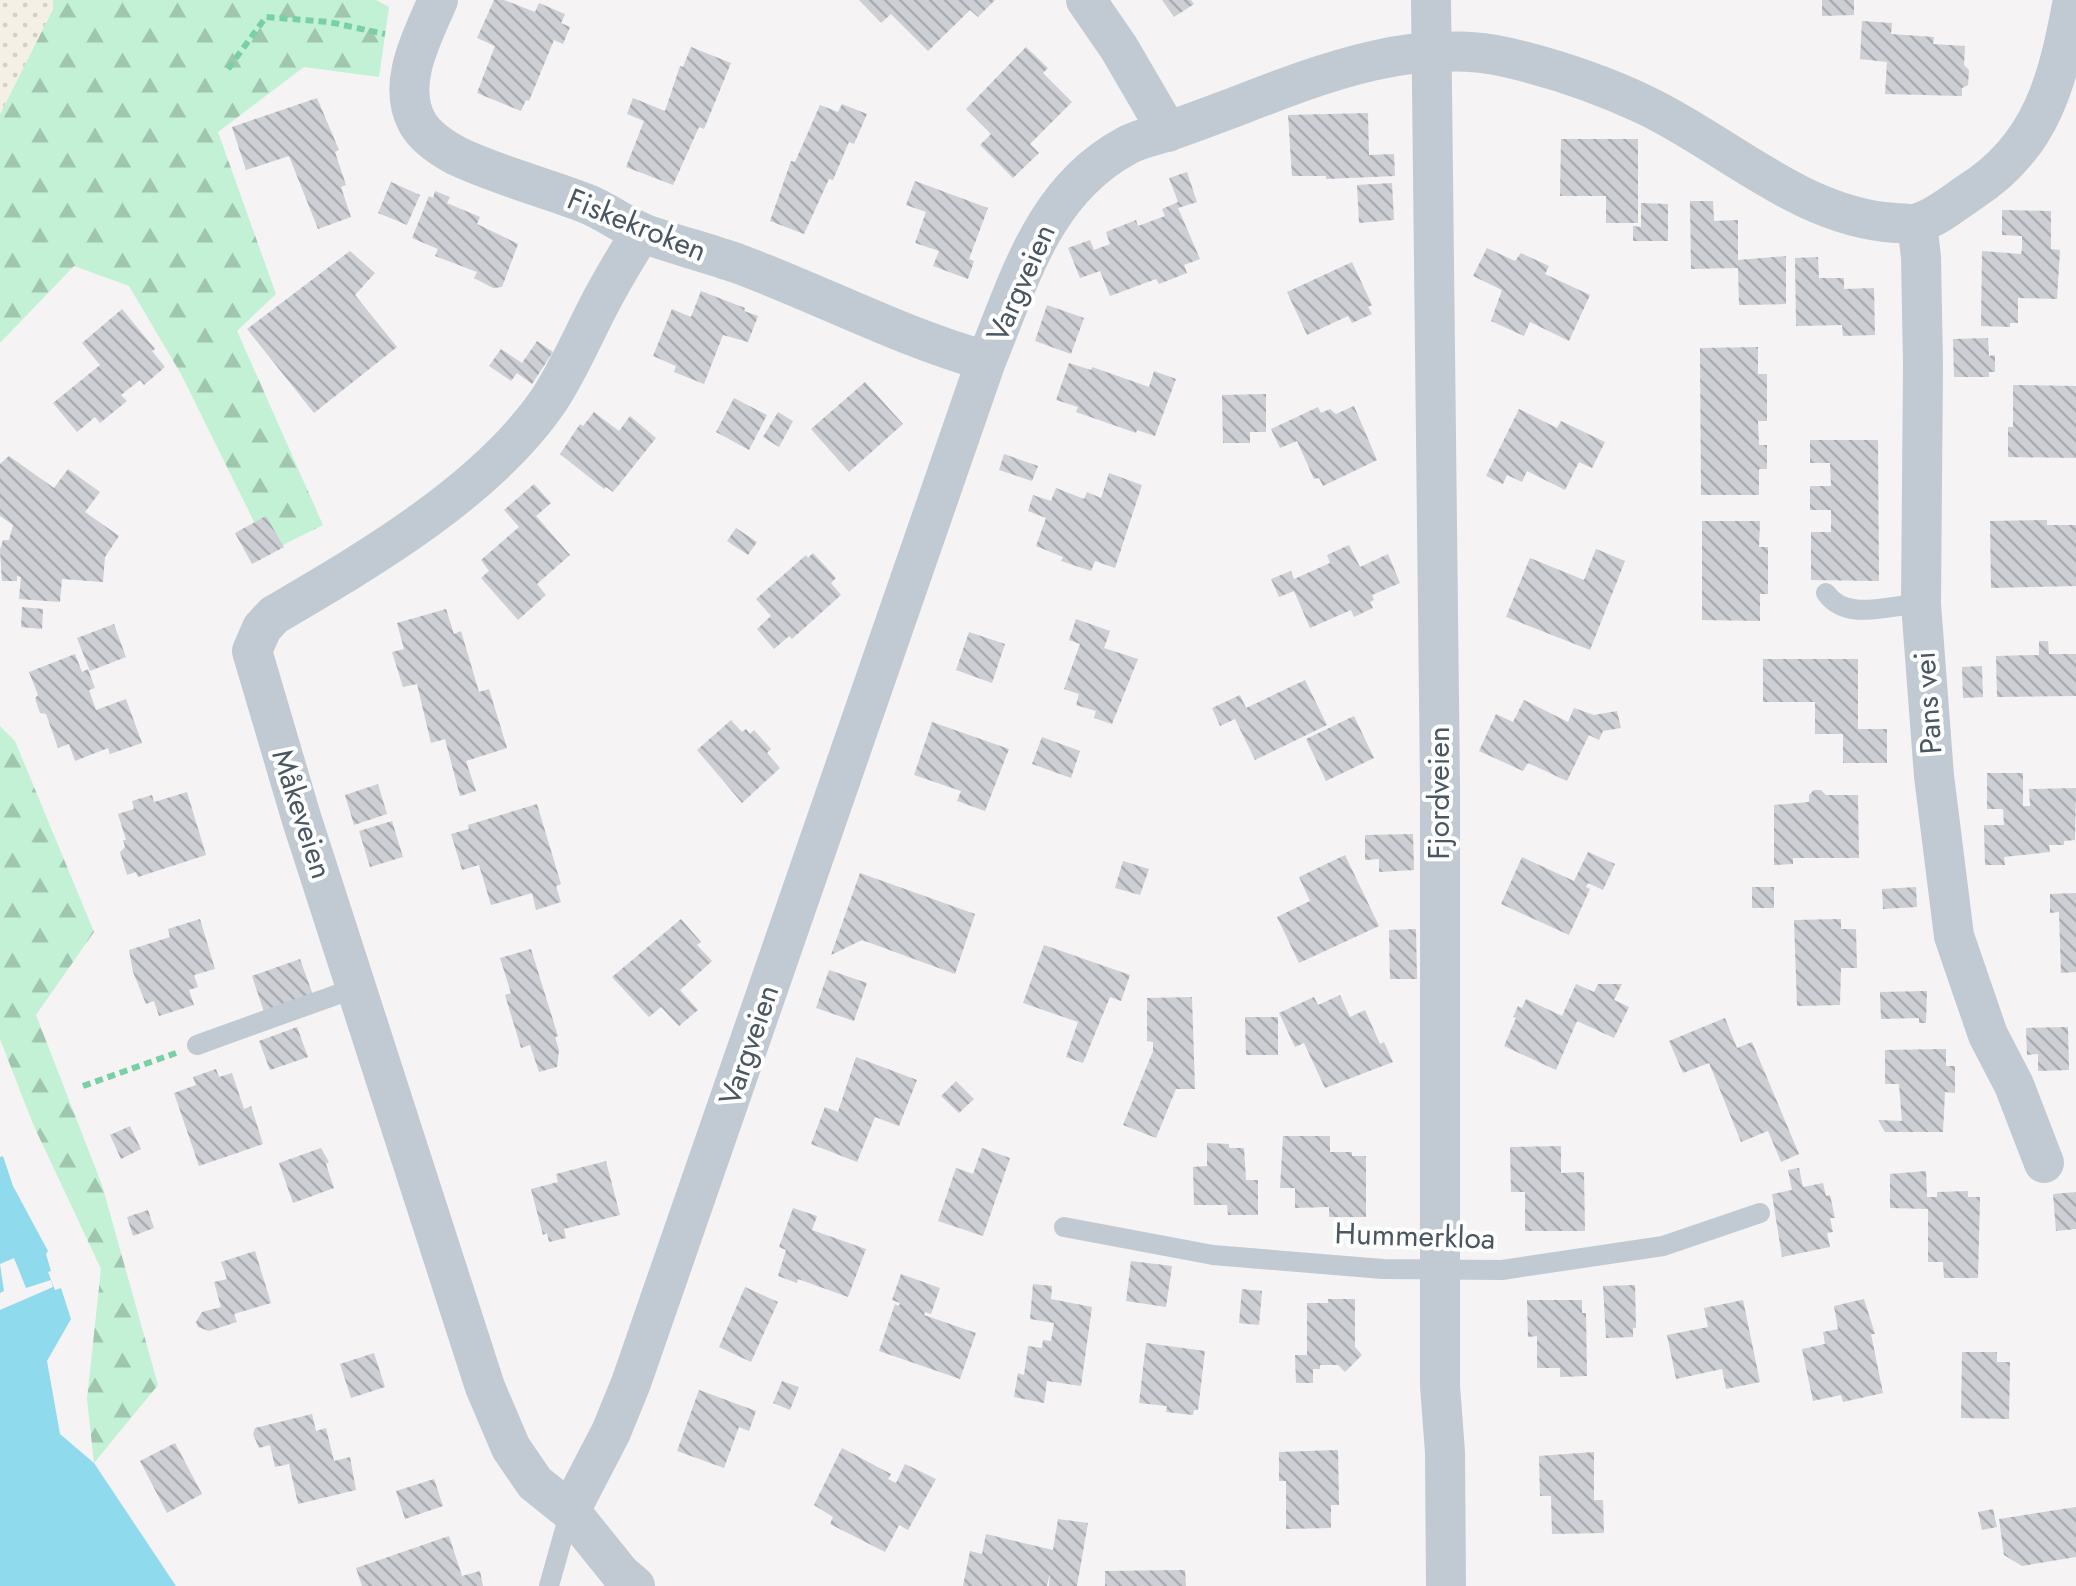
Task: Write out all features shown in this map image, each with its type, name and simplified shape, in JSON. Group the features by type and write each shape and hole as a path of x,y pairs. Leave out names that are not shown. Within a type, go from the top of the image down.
{"street":[{"name":"Fiskekroken","path":"438,0 409,81 416,122 428,138 456,155 594,206 641,233 736,262 931,345 986,361"},
{"path":"1086,0 1168,132"},
{"name":"Fjordveien","path":"1432,0 1440,1386 1445,1452 1446,1586"},
{"path":"1917,224 1989,180 2018,154 2036,126 2054,84 2073,0"},
{"name":"Vargveien","path":"570,1512 632,1384 986,361 1040,232 1090,168 1130,143 1301,82 1367,62 1432,50 1507,57 1585,81 1646,105 1816,202 1876,222 1917,224"},
{"name":"Pans vei","path":"1917,224 1923,365 1920,604 1934,776 1954,936 1988,1035 2014,1084 2044,1163"},
{"name":"Måkeveien","path":"635,1586 570,1512 536,1483 511,1448 485,1386 301,817 252,650 262,628 274,615 384,550 459,492 527,428 580,348 605,293 641,233"}],"lane":[{"path":"1826,593 1832,602 1850,610 1920,604"},
{"path":"197,1046 358,987"},
{"name":"Hummerkloa","path":"1064,1227 1213,1254 1383,1268 1502,1270 1663,1246 1760,1213"},
{"path":"550,1586 570,1512"}],"path":[{"path":"228,69 266,17 329,22 420,42"},
{"path":"83,1086 154,1061"}],"green space":[{"path":"53,0 376,0 389,7 379,77 304,67 218,132 276,294 237,331 323,525 269,552 181,374 129,286 74,266 0,343 0,114 53,9"},
{"path":"0,726 15,741 94,932 36,1015 102,1185 158,1385 94,1463 87,1399 101,1269 33,1124 0,1039"}],"sand":[{"path":"0,0 53,0 53,9 0,114"}],"water":[{"path":"3,1156 13,1186 48,1251 48,1272 55,1290 61,1288 71,1319 47,1361 60,1434 94,1463 176,1586 0,1586"}],"pier":[{"path":"14,1258 26,1288 51,1280 53,1287 0,1310 0,1293 4,1291 0,1264"}],"building":[{"path":"494,0 535,12 539,3 565,14 561,23 570,27 563,44 554,40 529,101 521,111 477,93 495,46 477,38"},
{"path":"859,0 995,0 978,17 970,10 928,51 891,14 881,23"},
{"path":"1162,0 1191,0 1194,4 1174,17"},
{"path":"1822,0 1854,0 1854,15 1822,16"},
{"path":"1862,21 1892,23 1891,34 1934,37 1933,44 1965,46 1964,65 1969,70 1962,96 1885,94 1887,62 1860,59"},
{"path":"691,47 731,63 704,129 699,127 673,185 626,167 644,121 627,114 633,98 665,111 680,66 683,67"},
{"path":"1026,47 1048,68 1043,73 1072,102 1030,144 1039,153 1013,178 980,145 991,134 966,109"},
{"path":"317,98 339,150 335,152 346,185 341,187 351,217 318,229 289,156 246,170 232,127"},
{"path":"842,104 867,114 854,144 849,142 833,180 829,179 804,234 770,221 791,161 795,162 820,105 838,112"},
{"path":"1368,113 1369,155 1394,154 1395,176 1292,176 1288,115"},
{"path":"1561,139 1638,139 1638,223 1606,223 1606,196 1560,196"},
{"path":"1187,172 1197,202 1178,208 1200,259 1184,265 1187,273 1159,284 1156,279 1110,296 1100,271 1080,278 1068,248 1090,240 1094,250 1110,244 1106,232 1136,220 1138,226 1165,216 1162,209 1178,202 1169,178"},
{"path":"915,181 988,208 969,259 974,261 968,279 933,266 939,251 915,243 926,212 906,205"},
{"path":"391,182 420,195 407,225 378,213"},
{"path":"1392,183 1394,220 1359,223 1357,185"},
{"path":"435,191 450,197 447,203 480,217 477,224 518,244 502,287 493,288 474,278 477,272 435,256 438,249 412,238 429,196 433,198"},
{"path":"1690,201 1713,201 1714,221 1738,220 1738,260 1786,256 1786,304 1739,305 1738,268 1691,269"},
{"path":"1641,203 1668,204 1668,241 1633,241 1633,226 1641,227"},
{"path":"2002,210 2051,211 2051,249 2060,250 2057,299 2018,298 2018,323 2010,323 2010,327 1981,326 1982,251 2021,254 2022,249 2022,236 2002,235"},
{"path":"1487,248 1515,261 1521,253 1549,266 1545,274 1590,295 1569,341 1530,322 1524,336 1491,321 1502,290 1473,276"},
{"path":"350,251 375,273 355,295 397,347 314,413 247,329"},
{"path":"1818,257 1819,278 1844,278 1844,289 1874,288 1875,335 1843,336 1842,325 1796,326 1795,258"},
{"path":"1352,262 1372,305 1368,307 1372,314 1352,323 1348,316 1307,335 1287,292"},
{"path":"701,291 758,316 748,342 723,335 704,384 674,372 676,366 653,356 672,309 691,317"},
{"path":"1047,305 1084,318 1071,354 1035,341"},
{"path":"122,309 165,367 144,385 140,380 121,395 127,401 100,423 95,417 77,432 53,403 100,365 82,343"},
{"path":"1988,338 1989,356 1995,355 1995,372 1989,372 1989,377 1954,377 1953,339"},
{"path":"537,341 553,352 532,384 517,373 511,381 489,366 501,349 522,363"},
{"path":"1758,347 1758,374 1767,374 1767,421 1758,421 1759,445 1767,445 1767,469 1759,469 1759,495 1701,495 1700,348"},
{"path":"1069,363 1149,387 1154,371 1176,379 1155,436 1076,412 1078,407 1056,400"},
{"path":"865,382 903,424 849,472 811,429"},
{"path":"2013,385 2076,386 2076,458 2008,457"},
{"path":"1266,394 1266,432 1250,432 1250,443 1223,443 1222,395"},
{"path":"734,398 767,415 749,450 716,432"},
{"path":"1354,406 1377,460 1323,486 1319,478 1314,479 1297,441 1280,448 1271,429 1318,407 1321,413 1330,409 1336,414"},
{"path":"1519,409 1557,428 1561,421 1605,442 1592,468 1579,462 1565,490 1527,471 1522,482 1507,475 1503,484 1486,476"},
{"path":"594,412 619,431 630,416 656,438 613,492 560,454 580,424 583,426"},
{"path":"778,412 793,421 779,447 763,437"},
{"path":"1810,440 1878,440 1879,581 1811,580 1811,532 1831,532 1831,510 1810,510 1810,486 1831,486 1830,463 1810,463"},
{"path":"1004,454 1038,466 1032,481 999,470"},
{"path":"9,456 54,488 68,469 100,492 85,512 119,536 105,557 103,582 62,579 60,602 19,599 21,577 17,576 17,581 2,581 0,550 3,540 9,540 13,525 0,516 0,464"},
{"path":"1109,473 1142,485 1115,568 1095,561 1091,571 1061,561 1063,557 1036,546 1046,518 1028,511 1033,495 1051,501 1056,488 1084,499 1087,492 1101,498"},
{"path":"534,484 551,503 536,516 570,555 537,584 546,595 518,620 481,578 489,571 481,560 519,527 504,510"},
{"path":"266,516 284,547 252,564 235,533"},
{"path":"2047,520 2047,525 2076,525 2076,586 1991,588 1990,521"},
{"path":"1702,521 1760,521 1759,547 1768,547 1768,594 1760,594 1760,621 1702,620"},
{"path":"736,528 757,542 748,555 727,541"},
{"path":"1349,545 1360,567 1388,554 1400,583 1372,595 1373,608 1354,617 1351,610 1310,628 1294,591 1279,597 1271,579 1291,571 1294,579 1330,563 1327,555"},
{"path":"1596,549 1625,561 1590,650 1506,617 1530,558 1584,580"},
{"path":"813,553 836,578 831,583 841,595 792,639 789,636 774,649 757,629 771,616 756,599"},
{"path":"22,607 43,609 42,629 21,627"},
{"path":"446,609 454,634 461,631 479,692 489,689 507,748 466,761 476,791 460,796 445,739 431,743 417,684 403,687 392,652 404,649 397,623"},
{"path":"1076,619 1110,631 1104,648 1138,659 1112,724 1094,718 1096,711 1076,705 1079,694 1064,689 1080,644 1069,640"},
{"path":"114,624 126,657 90,671 77,638"},
{"path":"969,632 1005,644 992,683 956,670"},
{"path":"2039,641 2048,641 2049,654 2076,654 2076,696 1997,697 1996,656 2039,655"},
{"path":"75,654 82,672 88,669 95,688 89,690 96,710 126,699 142,743 110,754 108,748 75,761 69,744 58,748 46,714 40,713 29,672"},
{"path":"1763,659 1858,659 1858,729 1887,729 1887,763 1843,763 1843,734 1815,734 1815,702 1763,702"},
{"path":"1982,666 1983,697 1963,698 1962,667"},
{"path":"1305,680 1327,725 1255,760 1235,719 1220,726 1212,708 1240,695 1246,708"},
{"path":"1524,700 1568,722 1574,708 1594,715 1617,711 1621,728 1603,731 1599,740 1589,735 1567,781 1528,763 1523,771 1479,751 1496,714 1513,722"},
{"path":"1354,716 1374,758 1326,781 1306,739"},
{"path":"731,720 742,732 746,729 750,734 754,730 771,749 767,753 780,768 742,803 697,750"},
{"path":"932,722 1009,749 985,811 957,801 961,791 914,775"},
{"path":"1042,737 1080,751 1071,778 1032,764"},
{"path":"1987,773 2023,773 2023,806 2030,806 2029,789 2076,788 2075,840 2049,845 2050,852 2004,857 2005,865 1985,865 1984,825 2004,825 2003,809 1987,809"},
{"path":"378,784 387,814 354,825 345,795"},
{"path":"1814,790 1826,795 1858,795 1859,858 1793,858 1793,864 1774,865 1774,805 1809,802"},
{"path":"187,792 206,855 138,877 136,872 127,875 120,852 126,840 118,814 134,809 132,801 152,795 154,802"},
{"path":"537,804 561,884 556,886 561,902 536,910 532,893 491,905 479,865 462,870 451,834"},
{"path":"392,821 403,857 370,867 359,831"},
{"path":"1413,834 1414,870 1379,872 1379,859 1365,860 1365,835"},
{"path":"1588,852 1615,864 1603,890 1588,883 1586,887 1590,889 1569,935 1501,904 1522,857 1574,881"},
{"path":"1345,855 1379,926 1299,963 1277,917 1310,901 1299,877"},
{"path":"1123,861 1149,869 1140,895 1115,888"},
{"path":"860,873 975,914 955,974 862,940 831,955"},
{"path":"1752,887 1774,887 1774,908 1752,908"},
{"path":"1916,887 1917,907 1883,909 1882,889"},
{"path":"2076,893 2076,972 2061,973 2059,912 2050,913 2050,894"},
{"path":"200,919 215,969 194,975 198,987 189,990 194,1005 159,1016 154,1001 146,1004 129,950 170,937 168,929"},
{"path":"681,919 712,961 680,990 698,1010 679,1026 661,1007 649,1017 612,977"},
{"path":"1841,919 1841,929 1856,929 1857,968 1841,968 1840,1005 1797,1006 1794,920"},
{"path":"1416,929 1417,979 1390,979 1389,930"},
{"path":"1044,945 1130,975 1121,1001 1110,997 1083,1063 1066,1057 1078,1022 1023,1003"},
{"path":"531,949 559,1050 557,1067 539,1072 530,1045 521,1048 505,995 511,993 500,958"},
{"path":"300,959 313,995 264,1012 252,976"},
{"path":"829,970 867,983 854,1021 816,1008"},
{"path":"1576,984 1594,992 1598,984 1622,984 1614,1000 1629,1007 1614,1038 1577,1021 1556,1070 1504,1046 1518,1006 1522,1008 1526,999 1562,1016"},
{"path":"1927,991 1926,1023 1919,1023 1919,1018 1881,1019 1880,992"},
{"path":"1340,995 1350,1017 1365,1010 1393,1062 1325,1088 1304,1043 1295,1047 1279,1013 1314,997 1318,1005"},
{"path":"1192,997 1195,1089 1176,1089 1156,1138 1123,1125 1153,1051 1153,1042 1147,1041 1147,998"},
{"path":"1245,1017 1278,1017 1278,1055 1246,1055"},
{"path":"1725,1018 1737,1048 1752,1042 1799,1154 1781,1162 1768,1131 1741,1142 1709,1063 1683,1073 1669,1041"},
{"path":"297,1027 308,1057 270,1070 259,1041"},
{"path":"2068,1027 2069,1070 2038,1071 2038,1054 2027,1055 2026,1028"},
{"path":"1946,1049 1946,1066 1955,1066 1955,1093 1945,1092 1943,1132 1885,1132 1878,1120 1902,1121 1899,1084 1885,1084 1885,1050"},
{"path":"856,1057 917,1080 899,1126 875,1117 857,1162 811,1144 825,1107 838,1112"},
{"path":"216,1069 219,1077 232,1073 244,1109 251,1106 263,1144 199,1166 174,1093 196,1085 193,1077"},
{"path":"956,1081 974,1099 959,1113 941,1096"},
{"path":"130,1126 141,1149 121,1159 110,1135"},
{"path":"1283,1136 1330,1136 1330,1152 1366,1156 1366,1217 1329,1217 1329,1207 1295,1208 1295,1188 1280,1188"},
{"path":"1207,1143 1244,1148 1246,1180 1258,1180 1258,1215 1228,1215 1227,1205 1194,1205 1193,1167 1207,1166"},
{"path":"1561,1146 1561,1173 1584,1172 1585,1231 1525,1231 1525,1192 1511,1192 1510,1147"},
{"path":"321,1148 329,1162 326,1164 334,1188 293,1203 279,1163"},
{"path":"982,1148 1010,1158 983,1236 938,1221 956,1168 973,1174"},
{"path":"606,1161 620,1215 564,1229 566,1238 549,1242 547,1233 543,1235 531,1189 558,1182 556,1174"},
{"path":"1799,1168 1803,1187 1823,1183 1826,1196 1830,1195 1835,1218 1830,1218 1833,1232 1827,1233 1830,1247 1782,1257 1772,1194 1792,1190 1788,1170"},
{"path":"1926,1171 1927,1197 1937,1197 1937,1192 1968,1191 1968,1197 1980,1197 1978,1278 1944,1278 1943,1262 1928,1262 1928,1209 1890,1208 1890,1174"},
{"path":"2076,1192 2076,1229 2056,1231 2053,1194"},
{"path":"793,1208 817,1216 812,1230 866,1249 848,1297 778,1276 786,1250 779,1247"},
{"path":"148,1210 154,1228 133,1236 127,1217"},
{"path":"255,1251 271,1303 234,1314 237,1322 209,1331 198,1327 196,1322 202,1312 221,1307 214,1282 227,1279 221,1262"},
{"path":"1131,1261 1172,1266 1166,1307 1126,1301"},
{"path":"901,1274 940,1288 931,1314 924,1315 976,1333 960,1379 879,1351 895,1304 900,1303 892,1300"},
{"path":"1033,1284 1052,1286 1051,1299 1092,1307 1081,1386 1047,1381 1044,1403 1014,1397 1018,1373 1024,1375 1028,1346 1042,1348 1043,1340 1051,1341 1054,1323 1030,1319"},
{"path":"1635,1285 1633,1337 1606,1338 1603,1286"},
{"path":"745,1287 778,1302 751,1362 719,1347"},
{"path":"1242,1289 1262,1291 1259,1325 1239,1323"},
{"path":"1328,1299 1355,1299 1355,1347 1362,1355 1345,1372 1338,1365 1320,1365 1320,1369 1313,1369 1313,1383 1296,1383 1295,1355 1307,1355 1307,1303 1328,1303"},
{"path":"1864,1299 1875,1334 1871,1334 1883,1393 1843,1402 1841,1395 1813,1401 1802,1349 1825,1344 1823,1332 1838,1329 1834,1306"},
{"path":"1527,1300 1582,1300 1582,1313 1586,1313 1587,1376 1560,1377 1560,1368 1537,1368 1537,1336 1528,1337"},
{"path":"1743,1300 1760,1382 1726,1389 1722,1369 1676,1379 1667,1335 1708,1327 1704,1308"},
{"path":"1146,1343 1205,1351 1198,1410 1193,1415 1166,1412 1167,1406 1139,1403"},
{"path":"1962,1352 1997,1352 1997,1362 2010,1362 2009,1419 1961,1418"},
{"path":"374,1353 385,1387 351,1398 340,1364"},
{"path":"782,1381 799,1387 790,1410 773,1403"},
{"path":"699,1390 756,1411 749,1431 739,1427 724,1468 677,1451"},
{"path":"312,1414 316,1431 326,1428 334,1461 350,1457 356,1490 298,1504 289,1464 275,1467 270,1445 259,1448 253,1434 255,1428"},
{"path":"175,1443 202,1494 167,1513 140,1461"},
{"path":"842,1448 891,1474 888,1479 896,1483 905,1464 936,1479 908,1530 899,1525 885,1552 830,1524 833,1517 814,1505"},
{"path":"1338,1450 1339,1505 1331,1505 1331,1528 1286,1529 1286,1481 1279,1481 1279,1452"},
{"path":"1594,1452 1594,1500 1603,1500 1604,1533 1552,1534 1551,1496 1540,1496 1539,1456"},
{"path":"434,1479 443,1506 405,1519 396,1491"},
{"path":"2076,1507 2076,1557 2022,1566 2004,1555 1999,1519"},
{"path":"1993,1509 1997,1527 1982,1530 1978,1512"},
{"path":"1058,1519 1088,1523 1077,1586 1049,1586 1050,1573 1047,1586 963,1586 970,1551 982,1554 986,1534 1053,1550"},
{"path":"449,1536 462,1576 480,1571 483,1586 362,1586 356,1568"},
{"path":"1185,1570 1186,1586 1105,1586 1105,1571"}]}
